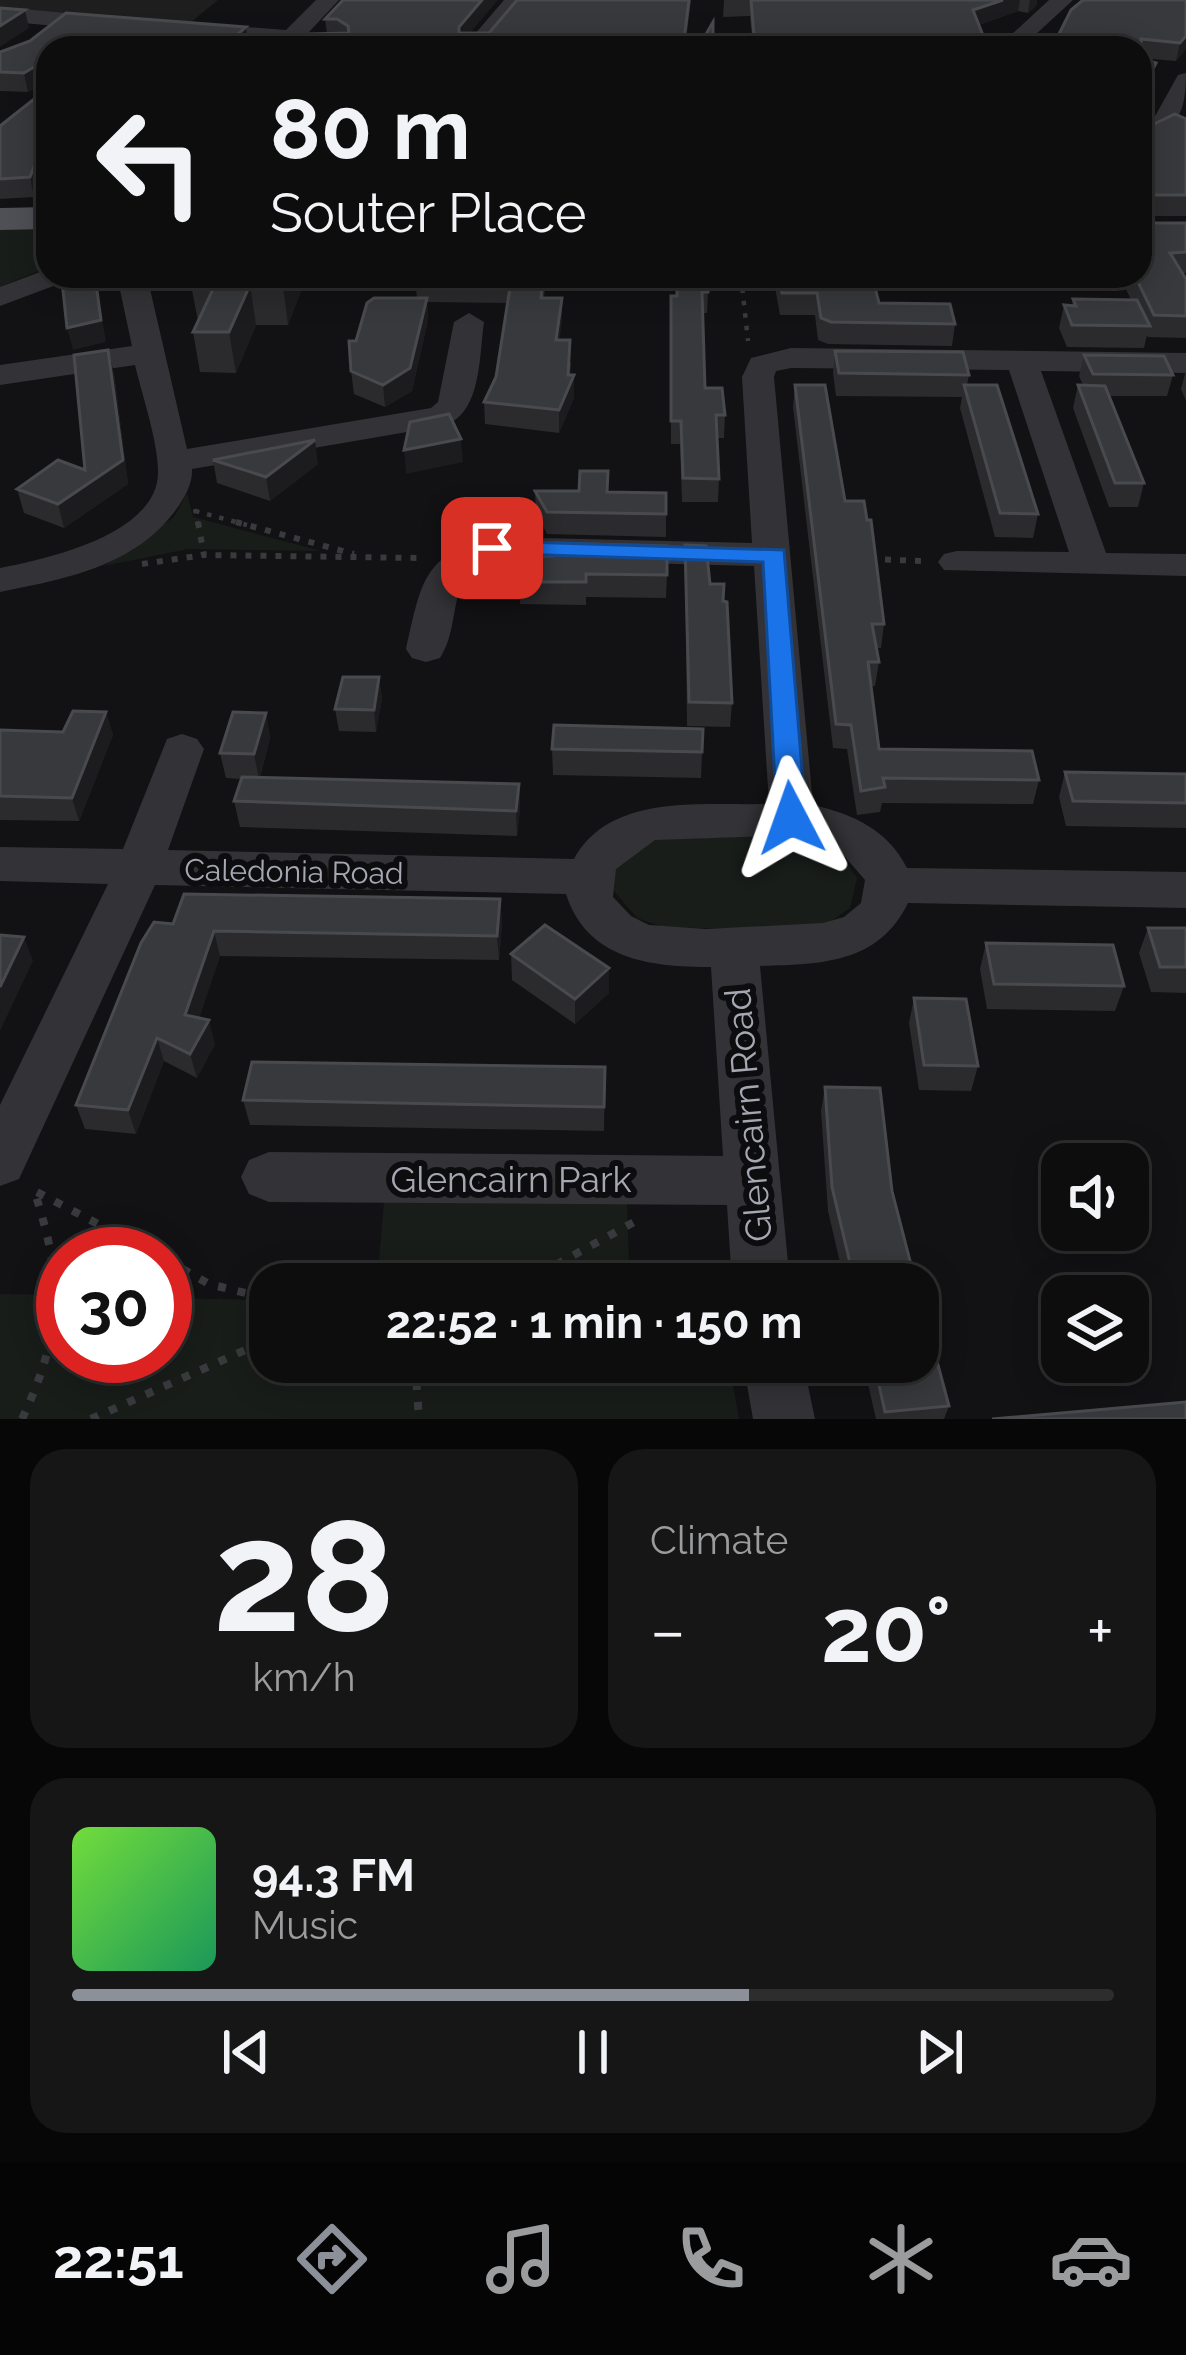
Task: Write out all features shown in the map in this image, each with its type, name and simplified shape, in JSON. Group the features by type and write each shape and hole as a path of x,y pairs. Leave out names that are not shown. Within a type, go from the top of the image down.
{"main road":[{"path":"0,219 36,218"}],"street":[{"path":"293,36 328,0"},
{"path":"484,36 516,0"},
{"path":"1022,36 1062,0"},
{"path":"0,14 133,25"},
{"path":"41,36 62,20"},
{"path":"178,28 232,36"},
{"path":"1152,129 1164,123 1178,75"},
{"path":"0,297 36,283"},
{"path":"0,580 66,565 123,542 165,508 174,469 135,288"},
{"path":"174,469 442,416 454,405 467,322"},
{"path":"0,375 149,353"},
{"path":"791,818 775,555 758,377 762,364 790,358 1186,363"},
{"path":"1022,361 1091,562"},
{"path":"426,650 444,571 468,551 775,555"},
{"path":"957,562 1186,565"},
{"path":"0,1161 139,868 183,748"},
{"path":"791,818 832,824 861,840 881,863 887,885 877,916 846,938 825,943 654,946 620,934 594,907 588,878 593,861 606,845 650,824 791,818"},
{"name":"Caledonia Road","path":"0,864 588,878"},
{"path":"887,885 1186,890"},
{"name":"Glencairn Road","path":"734,945 760,1263"},
{"name":"Glencairn Park","path":"268,1177 754,1181"},
{"path":"777,1383 784,1419"}],"path":[{"path":"742,288 748,346 762,364"},
{"path":"174,469 190,483 204,554 460,558"},
{"path":"195,511 362,557"},
{"path":"866,559 957,562"},
{"path":"47,1227 34,1190 104,1227"},
{"path":"559,1263 650,1213"},
{"path":"192,1274 209,1284 249,1294"},
{"path":"91,1419 249,1349"},
{"path":"22,1419 40,1383"},
{"path":"416,1383 419,1419"}],"shaded area":[{"path":"0,0 218,0 191,22 0,8"},
{"path":"36,227 36,272 0,287 0,228"},
{"path":"187,493 193,517 321,551 188,549 104,566 174,517"},
{"path":"796,835 839,851 857,878 850,908 827,924 662,927 637,918 614,891 616,864 644,840"},
{"path":"385,1190 627,1203 629,1263 379,1263"},
{"path":"0,1294 36,1295 36,1383 192,1383 192,1299 249,1300 249,1383 733,1383 739,1419 0,1419"}],"building":[{"path":"343,0 482,0 459,33 489,33 517,0 689,0 684,36 307,36 349,33 348,26 337,19 325,19"},
{"path":"751,0 1003,0 973,10 983,36 754,36"},
{"path":"1083,0 1186,0 1186,36 1180,43 1152,40 1152,36 1058,36 1071,10"},
{"path":"0,8 25,10 0,26"},
{"path":"66,13 246,27 236,36 36,36"},
{"path":"36,36 36,66 24,73 0,72 0,52"},
{"path":"36,98 36,162 30,177 0,179 0,126"},
{"path":"1175,114 1186,119 1186,195 1152,195 1152,125"},
{"path":"1152,223 1186,223 1186,252 1170,253 1186,279 1186,316 1154,315 1141,288 1152,288"},
{"path":"63,288 97,288 101,320 67,328"},
{"path":"214,288 249,288 229,332 193,332"},
{"path":"510,288 542,288 541,298 562,298 556,340 570,340 568,375 574,375 559,410 484,402 496,377"},
{"path":"677,288 708,288 702,292 705,388 722,388 725,415 716,415 719,479 683,478 681,421 671,421 671,296 677,296"},
{"path":"781,288 875,288 879,303 950,304 955,324 831,322 821,318 817,293 782,293"},
{"path":"374,298 427,298 410,368 383,385 351,371 349,341 356,341 367,303"},
{"path":"1073,299 1137,300 1150,326 1072,325 1064,305 1076,306"},
{"path":"108,350 123,460 58,504 17,489 58,460 85,470 74,355"},
{"path":"835,351 963,352 969,375 839,373"},
{"path":"1084,355 1164,356 1173,375 1093,374"},
{"path":"795,385 825,385 845,501 864,501 867,520 871,520 884,624 872,624 879,662 868,662 879,749 1032,751 1039,780 883,778 885,787 861,791 851,725 836,724"},
{"path":"964,385 997,385 1038,514 1000,513"},
{"path":"1078,385 1105,386 1144,483 1115,483"},
{"path":"449,414 461,439 404,450 410,422"},
{"path":"315,440 266,477 213,460"},
{"path":"580,471 608,471 607,492 666,493 666,514 547,512 535,491 579,491"},
{"path":"554,543 667,546 667,575 586,574 586,582 520,582 521,557 553,556"},
{"path":"685,545 706,546 710,584 724,584 732,703 689,702"},
{"path":"343,677 379,677 374,710 335,709"},
{"path":"73,711 106,712 72,798 0,796 0,730 63,732"},
{"path":"233,712 266,713 254,754 220,753"},
{"path":"554,725 703,729 702,752 552,749"},
{"path":"1065,772 1186,774 1186,803 1073,801"},
{"path":"242,777 519,784 516,811 234,801"},
{"path":"184,894 500,899 497,936 214,931 185,1015 209,1020 190,1054 157,1038 128,1110 76,1105 141,943 154,922 173,924"},
{"path":"545,925 609,968 575,999 511,954"},
{"path":"1148,928 1186,928 1186,967 1160,967"},
{"path":"0,935 24,937 0,987"},
{"path":"986,943 1113,945 1124,986 994,984"},
{"path":"914,998 966,999 978,1066 924,1065"},
{"path":"252,1062 605,1067 604,1107 243,1100"},
{"path":"825,1087 880,1088 892,1191 911,1263 850,1263 832,1187"},
{"path":"939,1369 949,1406 885,1412 879,1383 939,1383"},
{"path":"1186,1402 1186,1419 992,1419"}],"route":[{"path":"492,548 775,555 791,818"}]}
